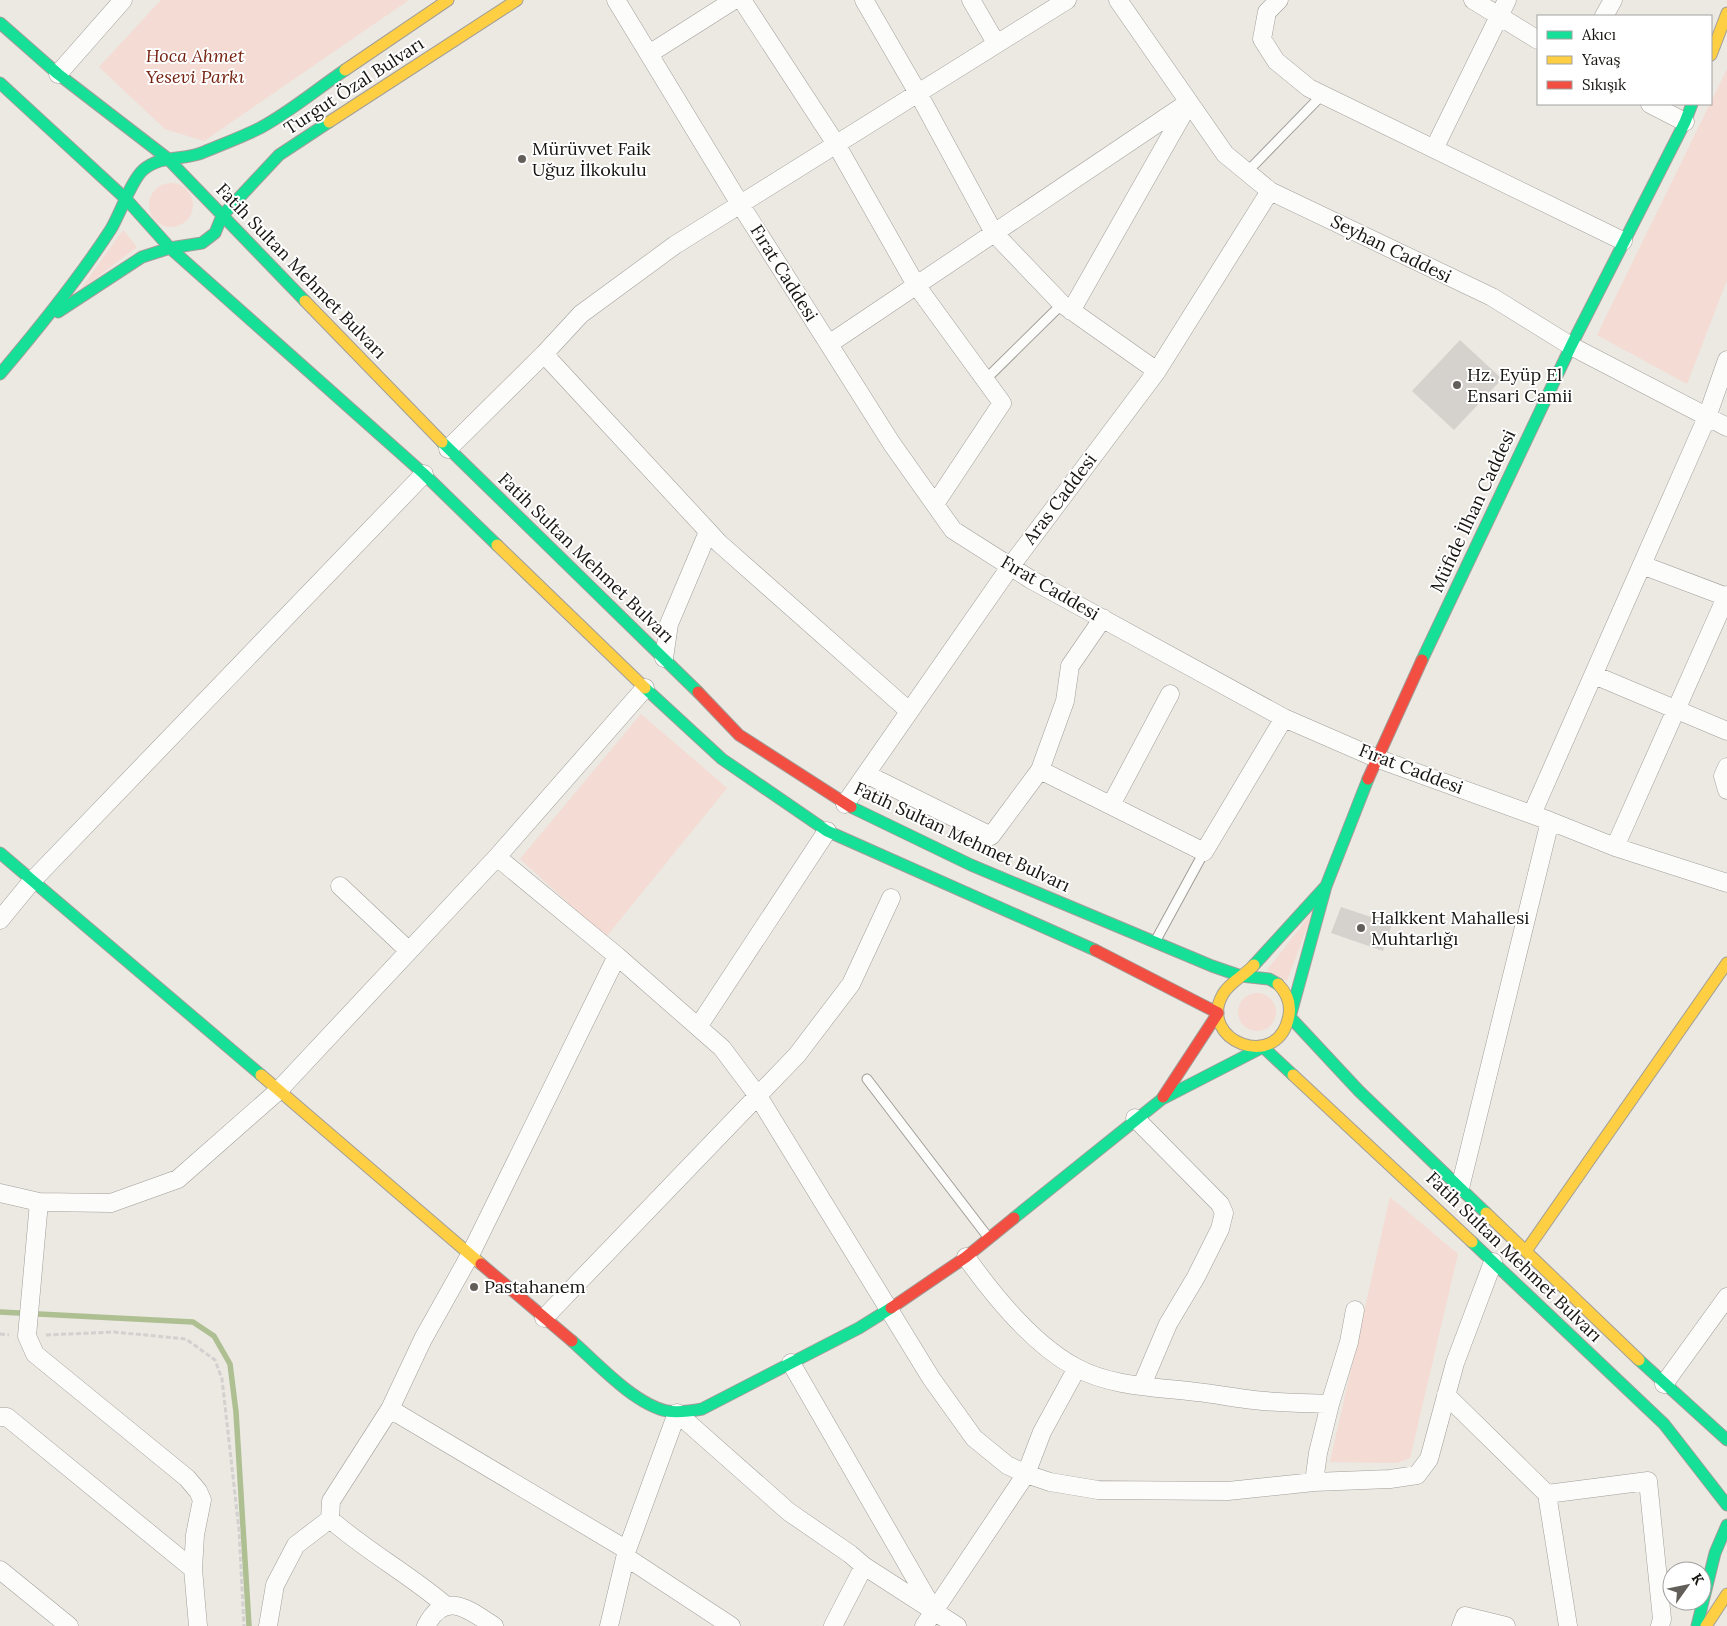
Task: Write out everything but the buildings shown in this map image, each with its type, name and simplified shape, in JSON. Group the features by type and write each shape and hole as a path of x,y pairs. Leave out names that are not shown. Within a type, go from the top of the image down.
{"street":[{"path":"58,74 123,0"},
{"name":"Turgut Özal Bulvarı","path":"167,158 198,155 261,127 448,0"},
{"name":"Turgut Özal Bulvarı","path":"46,320 142,258 170,248 202,243 215,234 222,216 279,155 518,0"},
{"name":"Fırat Caddesi","path":"616,0 740,204 892,444 953,530 1010,567 1284,718 1376,758 1532,814 1614,847 1727,883"},
{"path":"649,54 734,0"},
{"path":"742,0 836,144 916,285 1002,402 935,504"},
{"path":"864,0 918,93 994,233 1067,308 1157,371"},
{"path":"971,0 996,43"},
{"path":"448,449 544,354 581,314 675,245 1066,0"},
{"name":"Seyhan Caddesi","path":"1118,0 1224,154 1270,191 1492,297 1571,346 1727,427"},
{"path":"1279,0 1267,12 1262,39 1276,61 1310,88 1623,240"},
{"path":"1473,0 1537,39"},
{"path":"1434,149 1507,0"},
{"path":"1605,15 1613,0"},
{"path":"1712,52 1727,13"},
{"name":"Fatih Sultan Mehmet Bulvarı","path":"0,23 58,74 167,158 448,449 664,658 740,735 845,804 971,865 1243,977"},
{"path":"0,83 127,200 170,248 424,474 645,688 722,759 827,831 1101,953 1218,1013"},
{"path":"829,344 1189,102"},
{"path":"1067,308 1189,102"},
{"path":"1652,105 1685,122"},
{"name":"Müfide İlhan Caddesi","path":"1290,1017 1326,886 1376,758 1571,346 1623,240 1685,122 1692,105"},
{"path":"0,374 46,320 111,229 127,200 134,180 154,162 167,158"},
{"name":"Aras Caddesi","path":"845,804 1010,567 1157,371 1270,191"},
{"path":"544,354 708,532 909,711"},
{"path":"1532,814 1707,417 1727,360"},
{"path":"0,920 32,881 424,474"},
{"path":"664,658 669,624 708,532"},
{"path":"1614,847 1675,708 1727,597 1642,565"},
{"path":"866,774 991,836 1040,770 1065,701 1070,666 1103,618"},
{"path":"1594,675 1727,731"},
{"path":"0,1193 39,1202 111,1203 178,1179 278,1092 497,857 645,688"},
{"path":"1111,806 1170,694"},
{"path":"1040,770 1204,852 1284,718"},
{"path":"1727,767 1723,776 1727,790"},
{"path":"1460,1188 1550,821"},
{"path":"698,1027 827,831"},
{"path":"0,853 639,1398 661,1410 676,1413 702,1409 888,1310 966,1257 1135,1118 1162,1099 1281,1036 1290,1017 1288,999 1278,984 1267,978 1255,975 1243,977"},
{"path":"497,857 617,956 722,1048 758,1096 931,1378 974,1438 1000,1460 1026,1474 1050,1482 1098,1490 1228,1491 1314,1482 1390,1479 1417,1475 1429,1459 1455,1364 1493,1262"},
{"path":"340,886 409,951"},
{"path":"1263,1047 1252,1048 1232,1041 1224,1033 1218,1013 1218,1004 1227,987 1243,977 1326,886"},
{"path":"544,1318 797,1055 851,984 891,898"},
{"path":"445,1606 429,1591 357,1543 330,1519 330,1501 390,1409 423,1339 470,1254 617,956"},
{"path":"1526,1251 1727,963"},
{"path":"1162,1099 1218,1013"},
{"name":"Fatih Sultan Mehmet Bulvarı","path":"1290,1017 1359,1091 1664,1384 1727,1440"},
{"name":"Fatih Sultan Mehmet Bulvarı","path":"1263,1047 1409,1182 1664,1424 1691,1456 1727,1505"},
{"path":"1135,1118 1220,1204 1224,1214 1220,1229 1196,1277 1168,1324 1142,1385"},
{"path":"39,1202 29,1302 28,1332 36,1354 187,1478 198,1491 202,1500 195,1535 193,1569 198,1626"},
{"path":"966,1257 987,1287 1035,1337 1076,1368 1112,1380 1142,1385 1254,1400 1330,1404"},
{"path":"1664,1384 1727,1297"},
{"path":"1314,1482 1318,1453 1330,1404 1349,1342 1354,1310"},
{"path":"790,1363 935,1612"},
{"path":"924,1626 1026,1474 1042,1432 1076,1368"},
{"path":"1446,1395 1547,1494 1568,1626"},
{"path":"390,1409 626,1554 731,1626"},
{"path":"609,1626 626,1554 676,1413"},
{"path":"676,1413 790,1512 864,1566 957,1626"},
{"path":"0,1417 6,1417 193,1569"},
{"path":"1547,1494 1648,1481 1662,1619 1660,1626"},
{"path":"268,1626 275,1585 296,1545 330,1519"},
{"path":"1697,1626 1715,1553 1727,1524"},
{"path":"833,1626 864,1566"},
{"path":"0,1570 69,1626"},
{"path":"1706,1626 1727,1594"},
{"path":"426,1626 435,1612 445,1606 463,1606 494,1626"},
{"path":"1461,1626 1465,1616 1506,1626"}],"lane":[{"path":"1247,172 1323,94"},
{"path":"986,380 1067,308"},
{"path":"1155,942 1204,852"},
{"path":"866,1079 989,1238"}],"path":[{"path":"0,1334 28,1332 114,1332 153,1335 186,1340 215,1360 222,1379 238,1520 244,1626"}],"green space":[{"name":"Hoca Ahmet Yesevi Parkı","path":"161,0 409,0 204,141 165,129 99,67"},
{"path":"1727,69 1727,280 1687,384 1597,335 1709,105 1712,105 1712,100"},
{"path":"175,183 187,189 192,196 192,214 187,221 180,226 167,227 159,224 152,217 149,201 152,193 159,186"},
{"path":"123,230 137,247 80,290"},
{"path":"641,714 727,788 606,937 520,859"},
{"path":"1313,911 1287,981 1267,970"},
{"path":"1257,993 1271,998 1276,1012 1271,1026 1257,1031 1243,1026 1238,1012 1243,998"},
{"path":"1390,1197 1458,1254 1410,1458 1397,1463 1330,1462"}],"waterway":[{"path":"0,1312 193,1322 214,1336 230,1364 236,1412 249,1626"}],"traffic: fast":[{"path":"0,23 58,74 167,158 305,301"},
{"path":"0,374 85,267 111,229 134,181 143,170 150,165 165,160 196,155 260,128 293,108 345,70"},
{"path":"0,83 127,200 170,248 424,474 497,545"},
{"path":"1422,660 1571,346 1685,122 1692,105"},
{"path":"58,312 142,257 170,248 202,243 215,233 222,216 279,155 329,122"},
{"path":"442,442 698,692"},
{"path":"645,688 722,759 827,831 1095,950"},
{"path":"1368,779 1326,886 1290,1017 1359,1091 1486,1213"},
{"path":"851,807 971,865 1212,966 1241,976 1269,979 1278,984"},
{"path":"0,853 261,1075"},
{"path":"1254,965 1326,886"},
{"path":"1014,1218 1162,1099 1263,1047 1293,1075"},
{"path":"1472,1242 1664,1424 1727,1505"},
{"path":"572,1341 629,1392 654,1407 667,1411 685,1412 702,1409 859,1328 891,1308"},
{"path":"1639,1360 1727,1440"},
{"path":"1697,1626 1715,1553 1727,1525"}],"traffic: slow":[{"path":"345,70 448,0"},
{"path":"329,122 517,0"},
{"path":"1712,52 1727,13"},
{"path":"305,301 442,442"},
{"path":"497,545 645,688"},
{"path":"1526,1251 1727,963"},
{"path":"1254,965 1229,986 1223,994 1218,1011 1221,1025 1229,1036 1242,1044 1257,1046 1271,1043 1282,1033 1289,1015 1289,1002 1286,994 1278,984"},
{"path":"261,1075 481,1264"},
{"path":"1293,1075 1472,1242"},
{"path":"1486,1213 1639,1360"},
{"path":"1706,1626 1727,1594"}],"traffic: jam":[{"path":"1368,779 1422,660"},
{"path":"698,692 739,735 851,807"},
{"path":"1095,950 1218,1013 1163,1097"},
{"path":"891,1308 966,1257 1014,1218"},
{"path":"481,1264 572,1341"}],"place":[{"name":"Mürüvvet Faik Uğuz İlkokulu","path":"522,159"},
{"name":"Hz. Eyüp El Ensari Camii","path":"1457,385"},
{"name":"Halkkent Mahallesi Muhtarlığı","path":"1361,928"},
{"name":"Pastahanem","path":"474,1287"}]}
